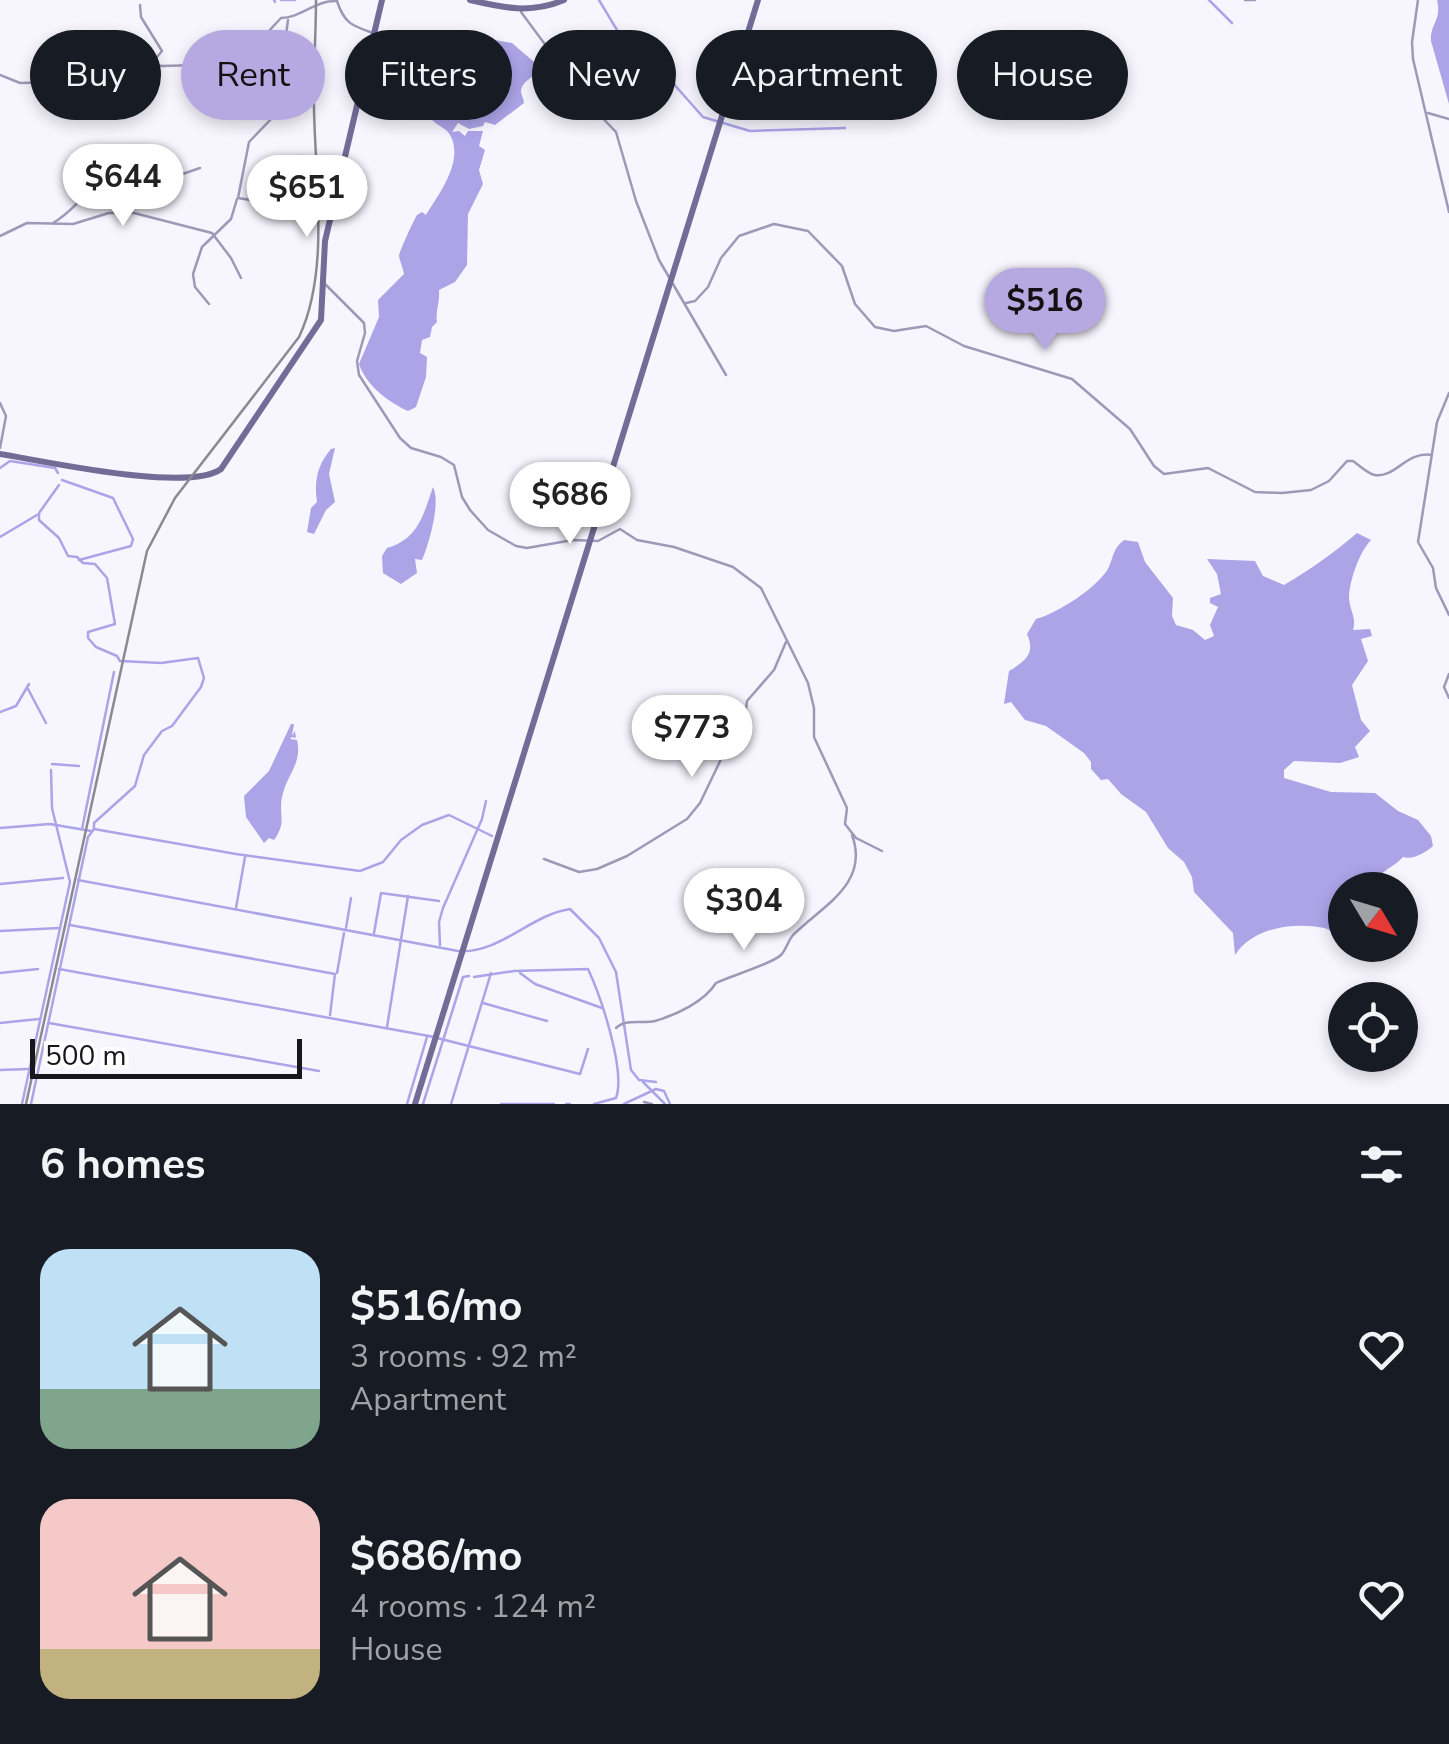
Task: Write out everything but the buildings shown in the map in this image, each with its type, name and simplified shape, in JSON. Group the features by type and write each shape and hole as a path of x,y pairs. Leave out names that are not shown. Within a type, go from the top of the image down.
{"main road":[{"path":"375,30 382,0"},
{"path":"470,0 520,10 547,7 564,0"},
{"path":"416,1104 758,0"},
{"path":"0,451 151,477 200,478 214,474 317,330 325,241 353,120"}],"street":[{"path":"161,64 197,65 234,56 258,43 281,18 318,2 337,0 342,19 365,30"},
{"path":"1244,0 1255,0"},
{"path":"1418,0 1412,42 1449,212"},
{"path":"140,5 141,17 149,30"},
{"path":"520,10 590,105 616,132 636,201 669,279 726,375"},
{"path":"209,304 193,281 202,246 231,219 249,142 275,115 288,18"},
{"path":"0,75 30,83"},
{"path":"1427,113 1449,119"},
{"path":"238,198 288,206 298,156"},
{"path":"52,224 76,208 89,191 115,178 136,180 156,190 171,178 200,168"},
{"path":"0,236 27,223 73,224 125,212 212,234 231,258 240,278"},
{"path":"686,304 696,301 708,287 722,258 739,236 774,224 795,227 812,235 842,266 862,315 875,326 894,331 926,326 979,351 1072,380 1130,429 1154,466 1164,474 1208,468 1254,492 1282,493 1312,490 1329,481 1347,462 1353,461 1372,474 1382,474 1414,455 1432,455"},
{"path":"324,284 364,323 357,368 366,388 405,443 454,466 462,497 488,530 521,548 573,540 590,542 625,530 637,540 674,547 733,567 760,588 808,684 814,708 814,737 847,808 846,824 852,834 856,858 846,887 824,912 794,935 782,955 716,983 682,1010 652,1022 624,1022 616,1028"},
{"path":"1449,394 1438,422 1418,542 1433,568 1436,588 1449,615"},
{"path":"0,403 6,416 0,451"},
{"path":"544,859 579,872 597,869 627,856 686,819 700,803 723,755 743,735 747,701 774,670 787,640"},
{"path":"1449,674 1444,686 1449,698"},
{"path":"852,834 882,851"},
{"path":"644,1102 652,1104"}],"shaded area":[{"path":"1437,0 1449,0 1449,104 1431,41"},
{"path":"512,43 532,60 532,77 521,92 524,103 512,112"},
{"path":"432,120 502,120 495,125 485,122 469,129 458,123 452,132 459,131 465,136 468,131 483,131 479,146 485,150 479,170 483,184 468,214 467,265 455,282 439,290 437,322 430,337 422,340 420,353 427,357 426,377 416,407 408,411 379,392 359,364 379,317 378,300 404,274 399,256 417,215 426,215 452,166 454,145 448,133"},
{"path":"335,448 329,474 335,502 326,510 314,534 307,532 311,508 317,502 320,468"},
{"path":"433,487 435,512 428,544 422,560 415,559 417,573 401,584 383,573 382,556 387,548 413,532"},
{"path":"1357,533 1371,540 1359,559 1349,597 1353,630 1370,629 1372,636 1361,639 1368,661 1352,685 1361,720 1370,731 1355,747 1359,757 1340,763 1294,761 1284,770 1284,778 1331,792 1375,793 1398,811 1418,820 1431,836 1433,846 1411,858 1403,857 1384,872 1328,872 1328,930 1300,926 1275,929 1252,938 1235,955 1233,933 1194,892 1184,862 1168,848 1146,812 1108,779 1101,780 1084,753 1046,726 1025,720 1011,702 1004,704 1009,671 1027,656 1027,634 1036,619 1065,606 1096,583 1124,540 1138,542 1145,562 1173,598 1176,625 1193,630 1205,640 1214,636 1210,625 1218,607 1210,603 1210,598 1221,594 1217,574 1207,559 1255,561 1263,576 1284,585"},
{"path":"291,724 292,736 295,731 296,738 290,739 297,740 296,761 283,793 278,833 274,840 269,838 264,843 246,817 244,796 269,771"}],"waterway":[{"path":"281,0 295,0"},
{"path":"599,0 623,40 664,73 703,117 750,131 845,128"},
{"path":"1209,0 1232,23"},
{"path":"0,468 10,461 55,468 58,473"},
{"path":"62,480 113,498 133,539 131,546 79,560"},
{"path":"59,485 39,513 39,520 59,538 68,556 95,564 107,578 115,624 88,632 88,638 120,661 161,663 198,658 204,678 172,726 162,731 144,755 135,786 94,823 94,829"},
{"path":"0,537 37,515"},
{"path":"82,829 114,672"},
{"path":"0,712 16,706 29,684"},
{"path":"28,689 46,723"},
{"path":"52,764 79,766"},
{"path":"22,1104 70,882 52,808 51,770"},
{"path":"440,945 443,908 482,819 486,801"},
{"path":"31,1104 88,837 94,829 360,871 383,862 401,840 422,825 449,815 492,836"},
{"path":"0,828 50,824 91,831"},
{"path":"236,908 245,857"},
{"path":"0,884 63,878"},
{"path":"78,880 458,951 488,947 570,909 599,938 616,972 631,1070 639,1080 656,1082"},
{"path":"374,933 381,893 439,901"},
{"path":"387,1027 408,896"},
{"path":"346,928 351,898"},
{"path":"70,925 335,974 330,1015"},
{"path":"0,931 59,928"},
{"path":"337,973 344,933"},
{"path":"0,973 38,969"},
{"path":"59,969 429,1036 580,1074 588,1049"},
{"path":"474,977 514,971 588,969 605,1015 618,1070 616,1098 594,1104"},
{"path":"451,1104 491,973"},
{"path":"520,973 535,984 602,1008"},
{"path":"423,1104 463,977 469,976"},
{"path":"483,1003 547,1021"},
{"path":"0,1023 39,1019"},
{"path":"49,1023 319,1071"},
{"path":"407,1104 427,1037"},
{"path":"0,1070 29,1069"},
{"path":"643,1082 665,1104"},
{"path":"624,1104 656,1089 664,1091 670,1104"},
{"path":"501,1104 554,1104"}],"railway":[{"path":"26,1104 147,551 175,498 299,337 309,311 318,255 316,0"}]}
